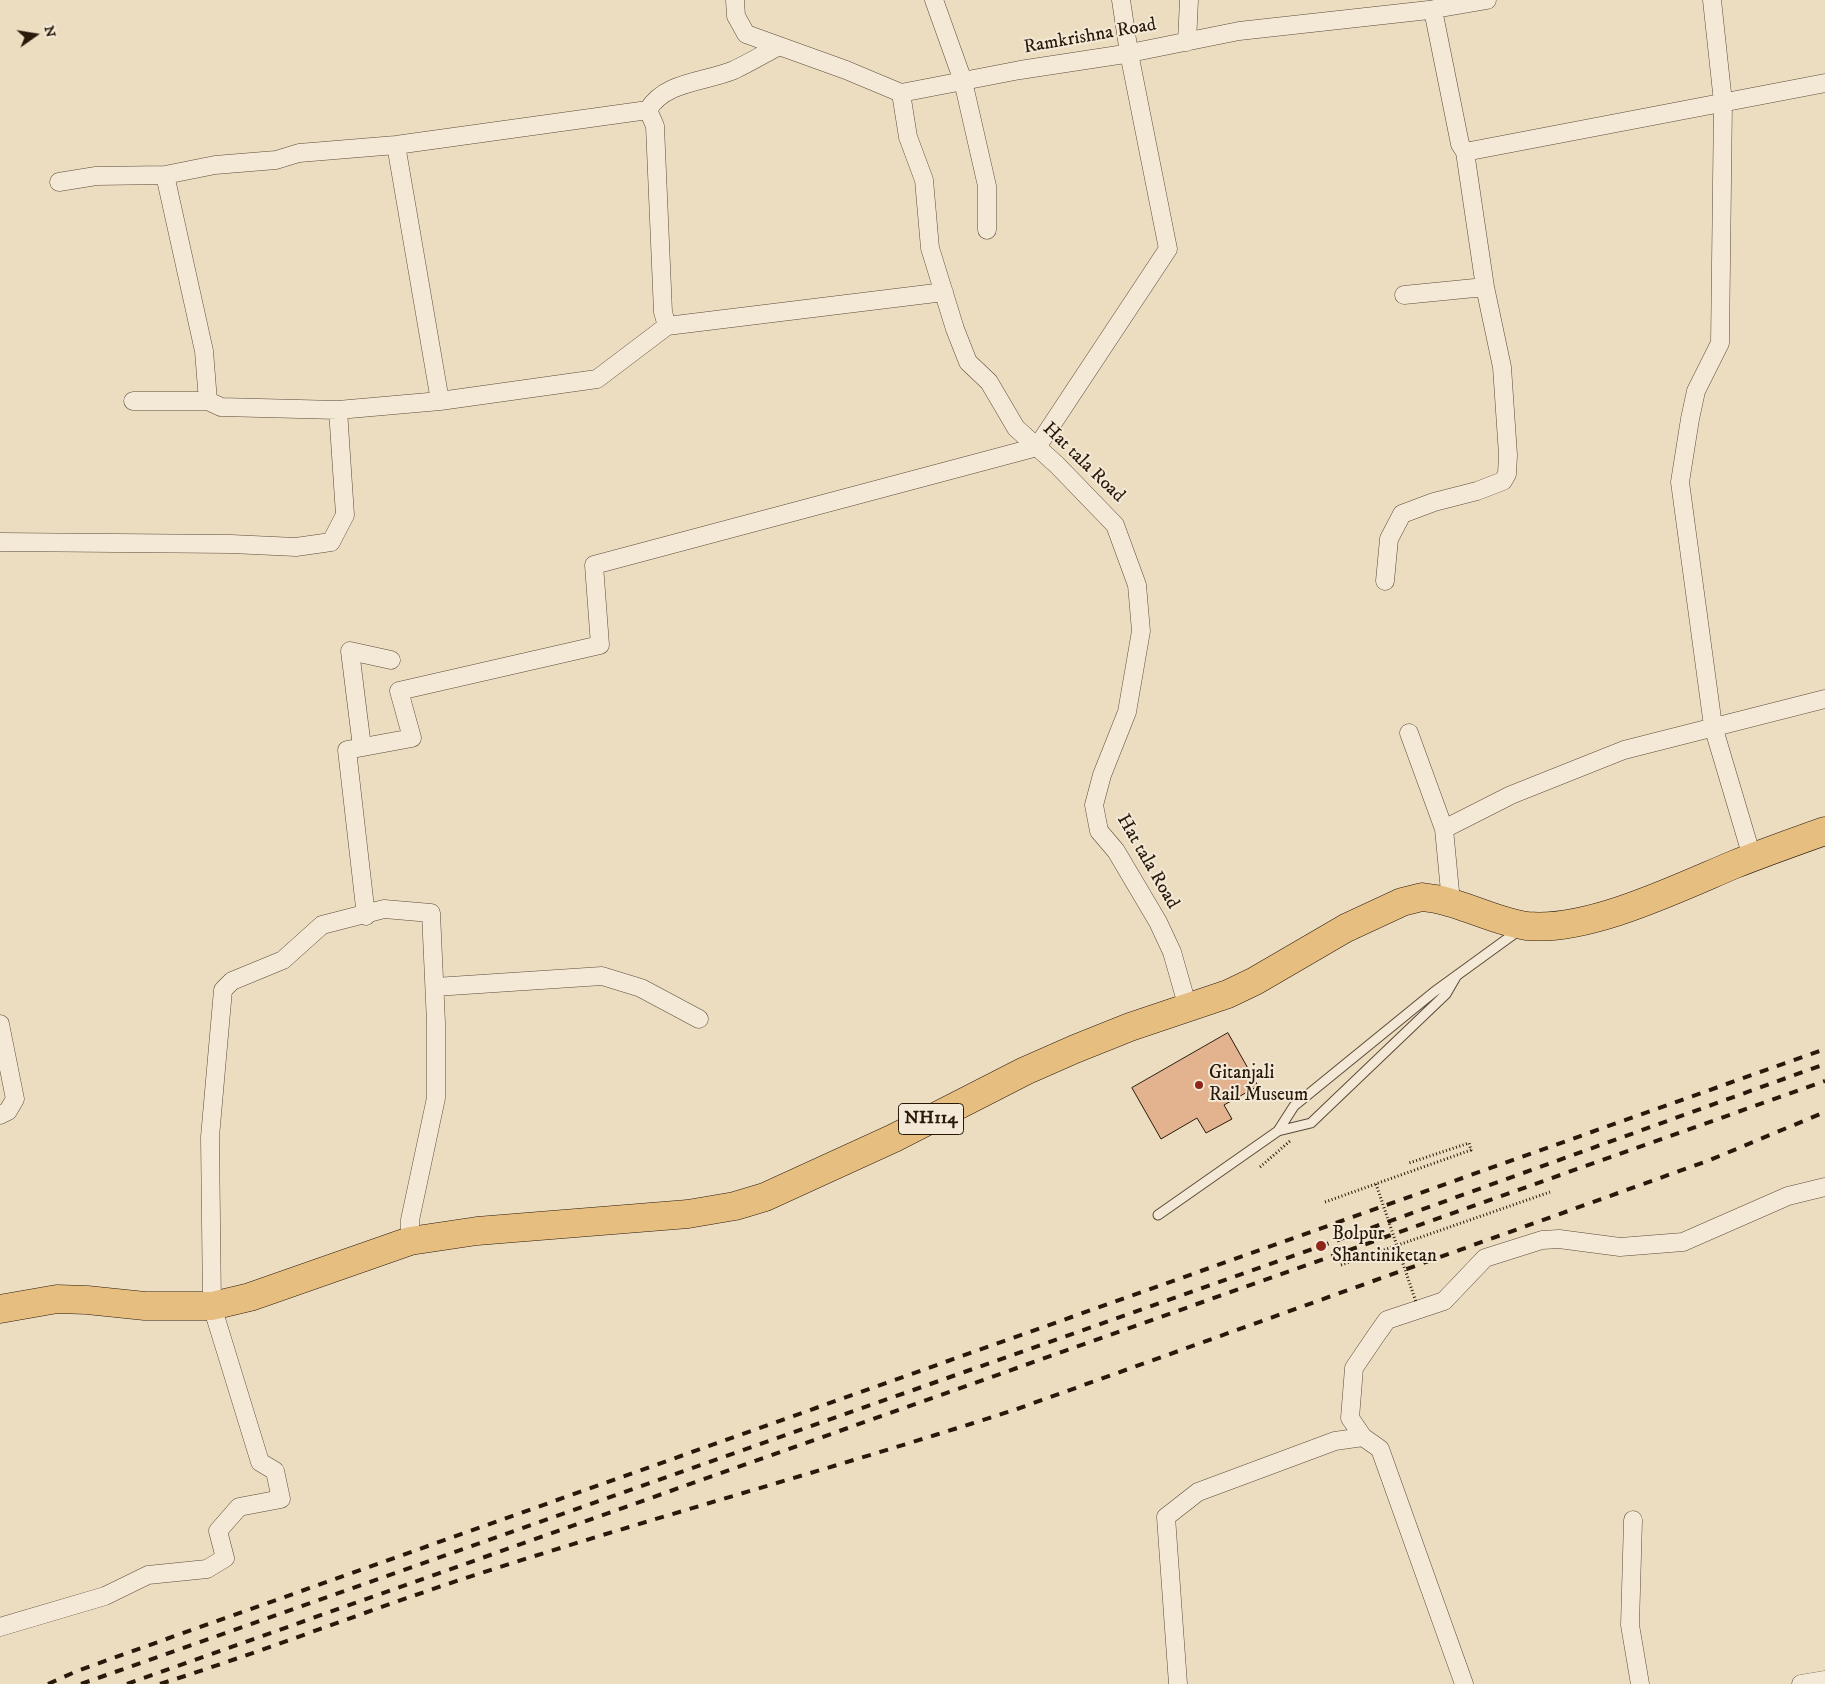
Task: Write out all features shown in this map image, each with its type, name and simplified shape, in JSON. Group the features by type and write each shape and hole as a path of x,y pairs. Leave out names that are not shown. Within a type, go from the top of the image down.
{"highway":[{"name":"NH114","path":"0,1309 57,1299 145,1306 212,1306 250,1296 410,1241 477,1231 654,1217 735,1206 765,1197 894,1138 1033,1067 1130,1027 1228,994 1255,981 1346,928 1402,902 1422,898 1451,902 1525,926 1550,927 1605,914 1652,898 1752,857 1825,830"}],"street":[{"path":"735,0 736,16 746,34 846,70 901,93"},
{"path":"934,0 963,81 987,186 987,230"},
{"path":"366,915 347,750 412,738 399,691 600,645 594,565 1037,447 1168,249 1129,53 1121,0"},
{"path":"1187,42 1189,0"},
{"name":"Ramkrishna Road","path":"901,93 1020,70 1129,53 1239,31 1433,10 1486,0"},
{"path":"1712,0 1723,102 1720,343 1696,391 1680,482 1713,726 1752,857"},
{"path":"1385,581 1388,539 1402,514 1434,502 1477,491 1503,481 1507,474 1508,455 1502,367 1485,287 1465,152 1460,144 1433,10"},
{"path":"648,110 653,102 675,88 733,70 779,46"},
{"path":"1465,152 1825,83"},
{"name":"Hat tala Road","path":"901,93 908,137 924,180 930,248 955,328 968,362 989,382 1016,428 1084,491 1115,525 1137,585 1142,631 1127,712 1102,775 1094,805 1099,830 1116,851 1158,922 1172,952 1188,1008"},
{"path":"59,182 96,176 165,175 215,165 276,160 299,153 396,145 648,110"},
{"path":"648,110 655,126 663,312 667,326"},
{"path":"396,145 440,401"},
{"path":"165,175 204,351 208,401"},
{"path":"1404,296 1485,287"},
{"path":"133,401 208,401 221,407 338,410 440,401 597,380 667,326 944,292"},
{"path":"0,542 231,544 296,547 330,542 345,515 338,410"},
{"path":"362,747 350,651 391,660"},
{"path":"1444,829 1511,795 1624,750 1825,698"},
{"path":"1409,732 1444,829 1451,902"},
{"path":"0,1627 105,1596 148,1574 207,1569 225,1558 218,1531 239,1507 281,1499 275,1471 260,1462 212,1306 210,1137 223,990 232,981 282,960 322,925 384,909 431,913 435,987 436,1098 410,1220 410,1241"},
{"path":"435,987 602,976 641,988 699,1019"},
{"path":"0,1024 14,1099 8,1112 0,1115"},
{"path":"1464,1684 1380,1449 1363,1437 1350,1418 1354,1368 1374,1337 1387,1320 1444,1301 1485,1258 1542,1240 1559,1239 1620,1247 1683,1242 1788,1196 1825,1186"},
{"path":"1178,1684 1166,1517 1198,1492 1335,1441 1363,1437"},
{"path":"1633,1520 1630,1625 1640,1684"},
{"path":"1801,1684 1825,1680"}],"lane":[{"path":"1278,1132 1294,1106 1457,975 1525,926"},
{"path":"1158,1215 1278,1132 1311,1123 1446,994 1457,975"}],"path":[{"path":"1260,1167 1311,1123"},
{"path":"1325,1202 1471,1150 1469,1143 1409,1163"},
{"path":"1376,1184 1416,1302"},
{"path":"1341,1265 1550,1192"}],"building":[{"path":"1228,1033 1258,1086 1224,1105 1232,1119 1206,1133 1197,1118 1161,1139 1132,1088"}],"railway":[{"path":"48,1684 77,1671 158,1642 1825,1049"},
{"path":"81,1684 1321,1246 1825,1064"},
{"path":"127,1684 1825,1081"},
{"path":"160,1684 481,1573 1017,1409 1710,1160 1825,1112"}],"place":[{"name":"Gitanjali Rail Museum","path":"1199,1085"},
{"name":"Bolpur Shantiniketan","path":"1321,1246"}]}
